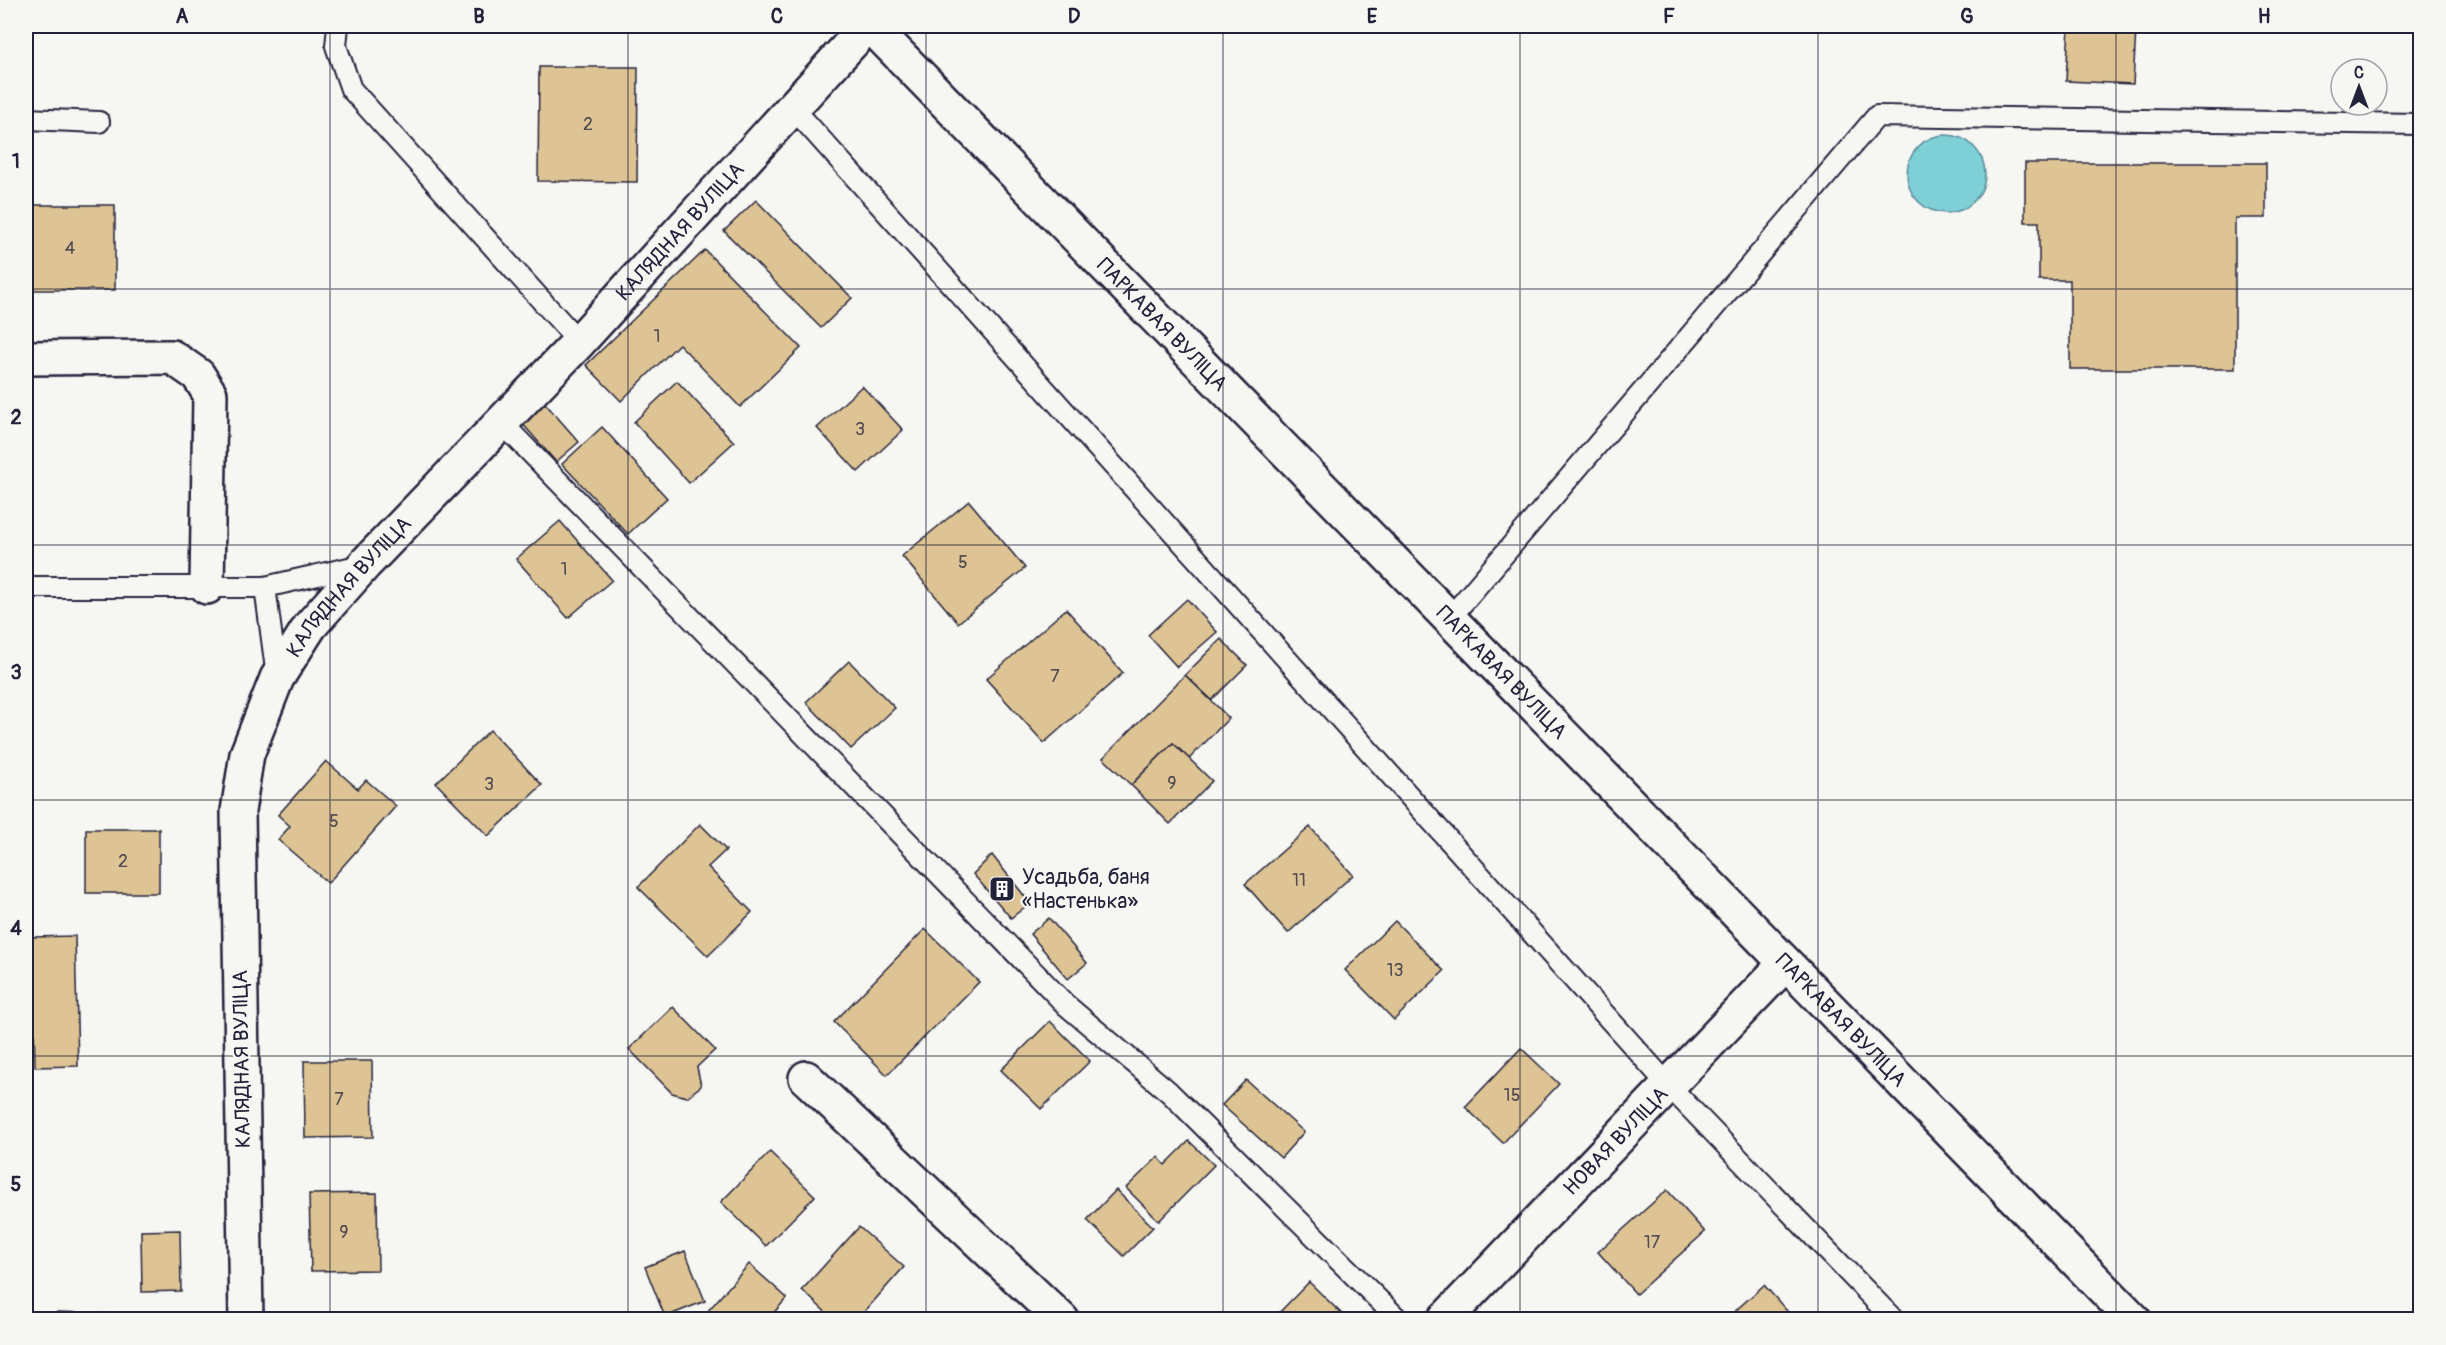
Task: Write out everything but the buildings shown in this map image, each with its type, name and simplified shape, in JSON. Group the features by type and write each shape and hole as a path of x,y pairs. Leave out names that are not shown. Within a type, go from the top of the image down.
{"street":[{"name":"КАЛЯДНАЯ ВУЛІЦА","path":"246,1320 238,811 247,754 277,678 310,626 365,564 579,342 869,26"},
{"name":"ПАРКАВАЯ ВУЛІЦА","path":"869,26 1785,964 2120,1315"},
{"path":"26,358 172,357 198,375 210,394 207,587"},
{"name":"НОВАЯ ВУЛІЦА","path":"1444,1320 1785,964"},
{"path":"806,1078 1062,1320"}],"lane":[{"path":"338,26 336,46 351,89 579,342"},
{"path":"793,108 1669,1086 1894,1320"},
{"path":"1449,619 1877,116 2421,124"},
{"path":"26,119 99,122"},
{"path":"501,422 1066,1005 1169,1092 1399,1320"},
{"path":"26,587 266,587 365,564"},
{"path":"266,587 277,678"}],"water":[{"path":"1946,135 1961,138 1974,146 1982,159 1985,174 1982,189 1974,202 1961,210 1946,213 1931,210 1918,202 1910,189 1907,174 1910,159 1918,146 1931,138"}],"place":[{"name":"Усадьба, баня «Настенька»","path":"1002,889"}]}
